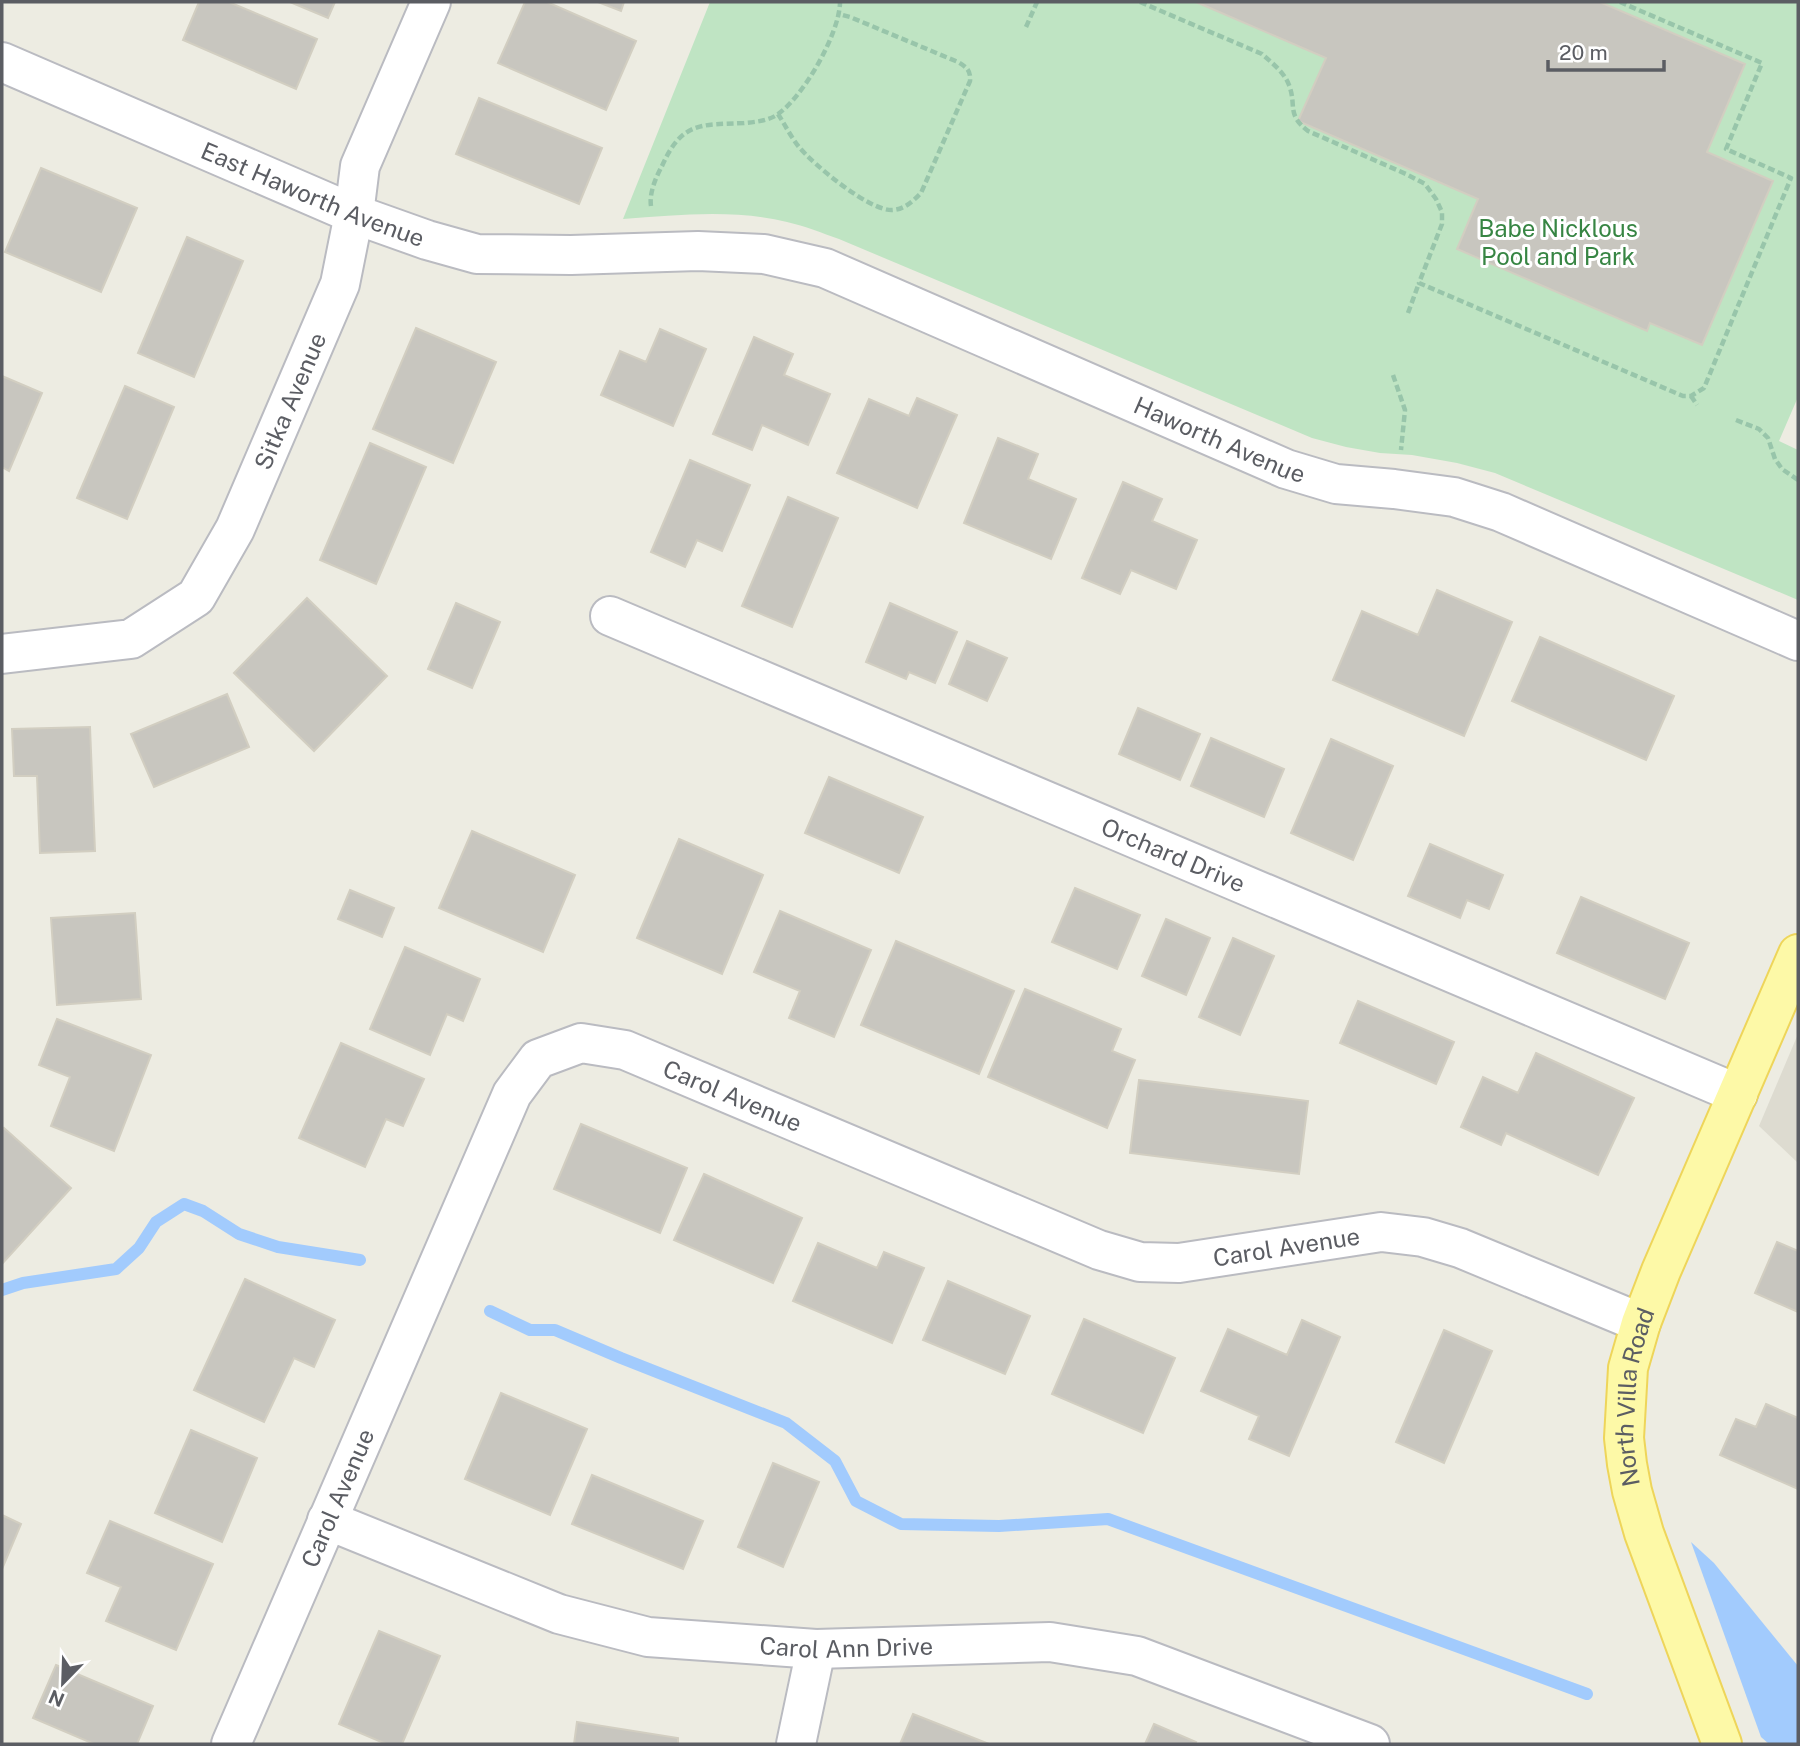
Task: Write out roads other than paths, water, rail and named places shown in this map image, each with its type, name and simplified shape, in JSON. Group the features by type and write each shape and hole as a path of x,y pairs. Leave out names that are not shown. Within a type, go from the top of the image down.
{"main road":[{"name":"North Villa Road","path":"1722,1744 1644,1533 1632,1491 1624,1438 1628,1368 1641,1323 1661,1271 1798,954"}],"street":[{"name":"Sitka Avenue","path":"2,654 131,639 196,597 235,529 340,284 354,214 360,166 431,2"},
{"name":"East Haworth Avenue","path":"2,62 354,214 427,240 477,254 640,253"},
{"name":"Haworth Avenue","path":"640,253 698,251 764,254 825,268 1286,469 1336,484 1454,498 1501,512 1798,641"},
{"name":"Orchard Drive","path":"610,615 1738,1094"},
{"name":"Carol Avenue","path":"231,1744 512,1094 538,1059 580,1043 625,1050 1099,1250 1140,1262 1179,1263 1381,1231 1423,1237 1460,1248 1641,1323"},
{"name":"Carol Ann Drive","path":"327,1520 559,1614 648,1637 816,1649 1050,1642 1137,1656 1346,1740"},
{"path":"796,1744 816,1649"}],"water":[{"path":"1691,1542 1714,1563 1798,1666 1798,1744 1769,1744 1761,1737"}],"waterway":[{"path":"2,1290 23,1283 116,1269 139,1248 156,1222 184,1204 203,1211 239,1234 278,1247 360,1260"},
{"path":"490,1311 530,1330 555,1330 786,1423 835,1461 856,1501 901,1524 999,1526 1108,1519 1587,1694"}],"park label":[{"name":"Babe Nicklous Pool and Park","path":"1558,242"}]}
